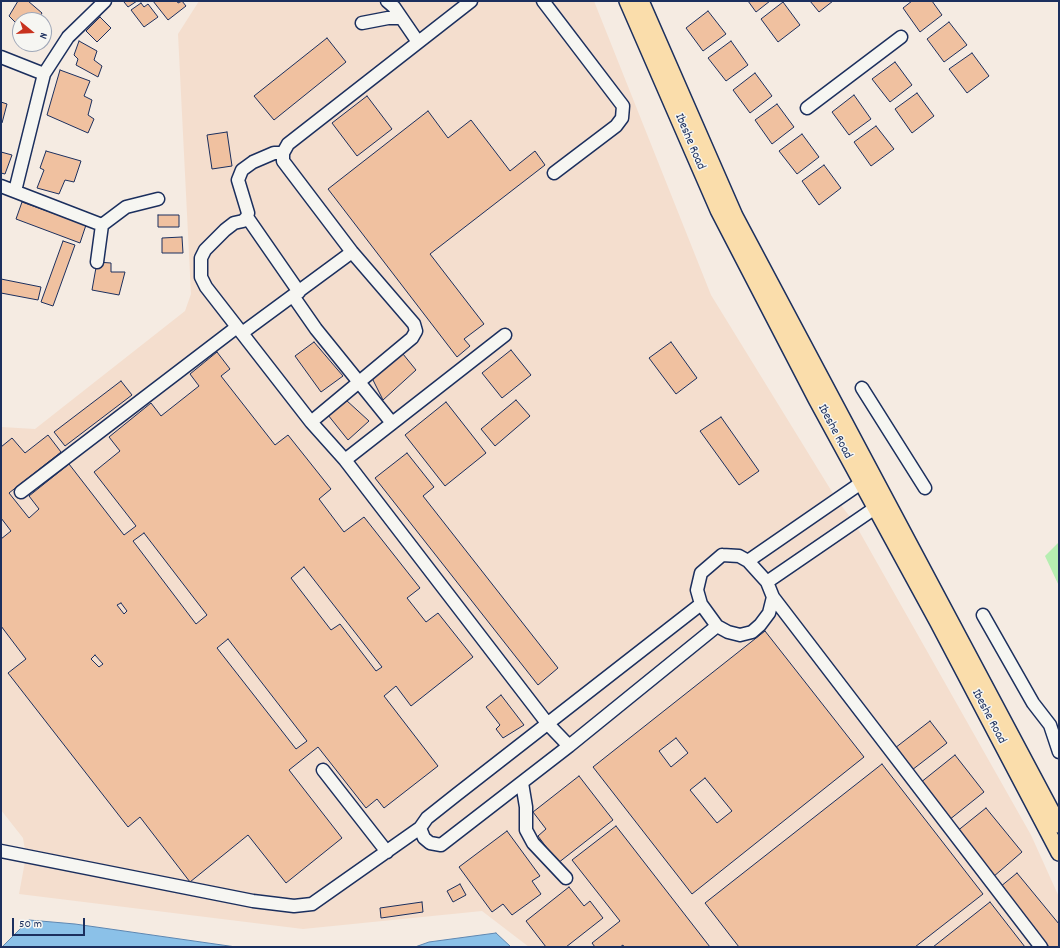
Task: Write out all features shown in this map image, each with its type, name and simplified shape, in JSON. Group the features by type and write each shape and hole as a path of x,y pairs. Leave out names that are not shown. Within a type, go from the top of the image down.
{"main road":[{"name":"Ibeshe Road","path":"628,1 718,210 861,483 937,621 1059,853"},
{"name":"Ibeshe Road","path":"641,1 735,216 1059,825"}],"street":[{"path":"15,191 44,74 68,37 105,1"},
{"path":"387,1 394,7 418,42"},
{"path":"311,422 412,338 416,331 414,324 352,252 283,161 283,153 288,144 471,1"},
{"path":"543,1 622,106 622,118 616,126 554,173"},
{"path":"362,23 388,18 401,18"},
{"path":"807,108 901,37"},
{"path":"1,57 44,74"},
{"path":"283,153 274,153 253,162 242,170 238,176 248,213 247,217 296,294 316,329 392,423"},
{"path":"1,186 102,225"},
{"path":"97,262 102,225 126,207 158,199"},
{"path":"247,217 243,221 234,223 225,230 200,258 201,277 206,287 311,422 345,460 547,723 569,746"},
{"path":"21,492 240,330 296,294 352,252"},
{"path":"345,460 505,335"},
{"path":"862,388 925,488"},
{"path":"748,561 861,483"},
{"path":"767,582 875,508"},
{"path":"773,597 769,613 760,625 752,632 740,635 728,632 717,626 701,604 697,590 701,573 722,555 739,556 748,561 767,582 773,597 1041,947"},
{"path":"1,851 253,901 294,906 312,904 388,852 420,828 427,818 701,604"},
{"path":"983,615 1033,703 1050,725 1059,752"},
{"path":"420,828 424,838 430,843 441,844 569,746 717,626"},
{"path":"323,770 388,852"},
{"path":"522,783 526,807 526,830 533,843 566,878"}],"shaded area":[{"path":"199,1 594,1 711,295 837,500 854,522 1031,835 1059,897 1059,947 529,947 482,911 303,929 19,894 26,856 23,838 1,810 1,427 35,429 185,311 191,294 178,34"}],"green space":[{"path":"1059,542 1059,586 1045,556"}],"water":[{"path":"29,920 75,924 236,947 2,947"},
{"path":"496,933 511,947 415,947 429,942"}],"building":[{"path":"18,1 28,1 41,12 12,12 12,19 9,16"},
{"path":"137,1 128,7 124,2"},
{"path":"153,1 177,1 178,3 182,1 186,6 168,20"},
{"path":"748,1 770,1 756,12"},
{"path":"810,1 833,1 819,12"},
{"path":"912,1 932,1 942,15 920,32 903,8"},
{"path":"783,2 800,25 778,42 761,19"},
{"path":"141,3 144,7 148,4 158,17 144,27 131,10"},
{"path":"708,11 726,34 703,51 686,28"},
{"path":"100,17 111,28 97,42 86,31"},
{"path":"949,22 967,45 944,62 927,39"},
{"path":"327,38 346,62 274,120 254,96"},
{"path":"79,41 97,51 94,60 102,66 98,77 76,65 78,59 74,55"},
{"path":"731,41 748,65 726,81 708,58"},
{"path":"972,53 989,76 967,93 949,69"},
{"path":"895,62 912,85 890,102 872,79"},
{"path":"60,70 90,81 84,96 92,100 88,115 94,119 88,133 47,115"},
{"path":"755,73 772,96 750,113 733,90"},
{"path":"917,93 934,116 912,133 895,109"},
{"path":"854,95 871,119 849,135 832,112"},
{"path":"367,96 392,129 357,156 332,123"},
{"path":"1,102 7,104 2,123 1,123"},
{"path":"777,104 794,127 772,144 755,120"},
{"path":"428,111 448,138 471,120 510,171 535,151 545,165 430,254 484,324 464,339 470,346 457,357 328,189"},
{"path":"876,126 894,149 871,166 854,142"},
{"path":"227,132 232,166 212,169 207,135"},
{"path":"802,134 819,157 797,174 779,151"},
{"path":"46,151 81,161 74,182 65,180 59,194 37,188 44,170 40,168"},
{"path":"1,152 12,155 5,174 1,173"},
{"path":"824,165 841,188 819,205 802,181"},
{"path":"22,202 86,225 80,243 16,219"},
{"path":"158,215 179,215 179,227 158,227"},
{"path":"182,237 183,253 162,253 162,238"},
{"path":"63,241 75,245 53,306 41,302"},
{"path":"97,262 111,263 111,272 125,272 119,295 92,290"},
{"path":"1,279 41,287 38,300 1,293"},
{"path":"314,342 343,376 321,392 295,356"},
{"path":"671,342 697,378 676,394 649,358"},
{"path":"511,350 531,375 502,398 482,373"},
{"path":"217,352 230,369 221,376 275,445 288,435 331,489 319,499 344,532 364,517 420,588 407,598 426,622 438,613 473,657 411,706 396,686 384,696 438,766 384,808 377,799 366,808 318,747 289,770 342,838 286,883 248,835 190,882 140,817 128,827 8,673 26,659 1,626 1,539 11,531 1,518 1,447 12,438 25,453 48,435 61,452 9,493 29,518 39,509 29,496 69,464 124,535 136,526 94,472 120,451 109,437 151,403 161,416 199,386 190,374","holes":["144,533 207,615 196,624 133,541","304,567 382,667 376,671 340,624 331,630 291,578","228,639 307,741 296,749 217,648"]},
{"path":"403,354 416,370 383,400 372,378"},
{"path":"121,381 132,395 65,446 54,432"},
{"path":"346,400 369,421 348,440 328,415"},
{"path":"516,400 530,416 495,446 481,429"},
{"path":"446,402 486,453 445,486 405,435"},
{"path":"721,417 759,471 739,485 700,431"},
{"path":"407,453 434,487 423,496 558,668 538,685 375,478"},
{"path":"121,603 127,611 124,614 117,605"},
{"path":"765,631 864,757 692,894 593,767","holes":["676,738 688,753 671,767 659,751","705,778 732,811 717,823 690,790"]},
{"path":"95,655 103,664 99,667 91,659"},
{"path":"501,695 524,725 503,738 496,729 500,725 486,707"},
{"path":"930,721 947,743 912,770 895,748"},
{"path":"955,755 984,792 949,820 920,783"},
{"path":"882,764 983,894 915,947 739,947 705,903"},
{"path":"579,776 613,820 558,863 538,836 546,829 533,812"},
{"path":"986,808 1022,852 993,877 956,832"},
{"path":"616,826 710,947 624,947 623,945 620,947 595,947 592,943 620,921 572,860"},
{"path":"507,831 540,876 532,881 541,894 512,915 503,904 492,912 459,867"},
{"path":"1017,873 1059,924 1059,947 1049,947 1000,887"},
{"path":"460,884 466,895 453,902 447,891"},
{"path":"569,887 584,906 590,901 603,918 566,947 546,947 526,921"},
{"path":"422,902 423,912 381,918 380,908"},
{"path":"990,902 1025,947 933,947"}]}
